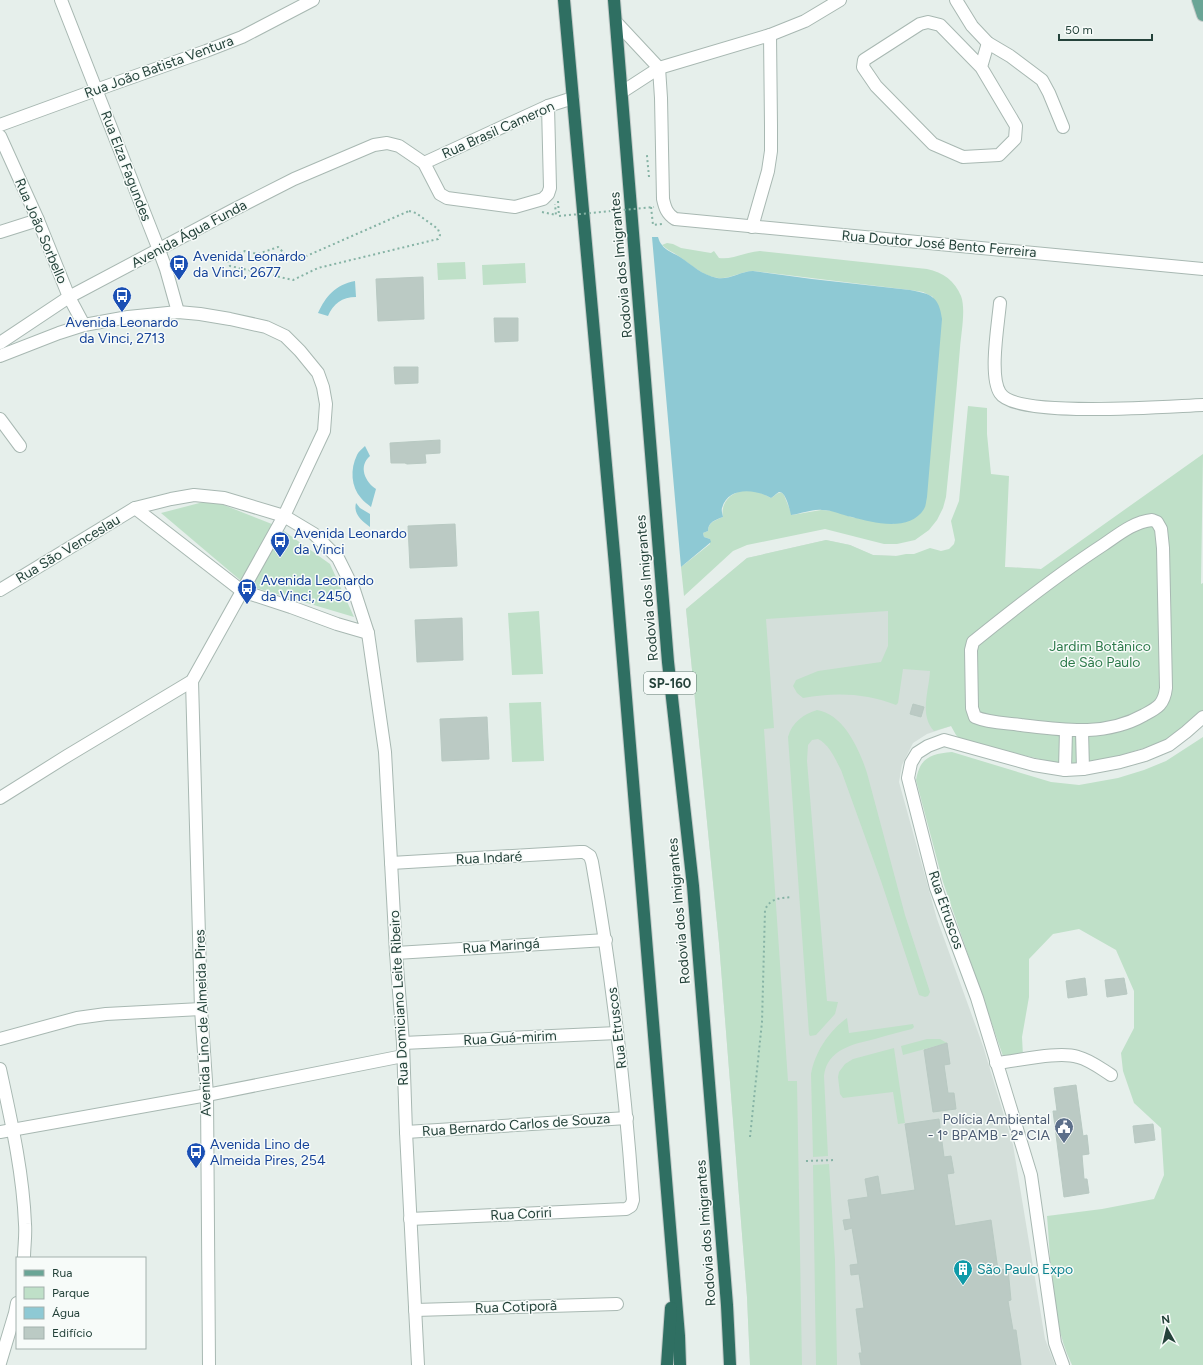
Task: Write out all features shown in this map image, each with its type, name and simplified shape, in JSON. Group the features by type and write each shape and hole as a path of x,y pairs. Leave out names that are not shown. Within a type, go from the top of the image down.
{"highway":[{"path":"556,0 566,22"},
{"name":"SP-160","path":"564,0 616,573 680,1336 680,1365"},
{"name":"Rodovia dos Imigrantes","path":"614,0 668,662 694,894 730,1365"},
{"path":"667,1365 674,1269"}],"main road":[{"path":"1198,0 1203,14"}],"street":[{"name":"Rua Elza Fagundes","path":"61,0 159,250 178,312"},
{"name":"Rua João Batista Ventura","path":"0,126 242,37 313,0"},
{"path":"622,92 658,68 770,35 805,21 840,0"},
{"path":"956,0 972,26 988,43 1010,56 1042,80 1063,127"},
{"path":"616,22 658,68"},
{"path":"981,67 940,25 928,22 920,24 864,60 863,67 876,86 933,144 963,156 999,155 1015,139 1016,126 981,67 988,43"},
{"path":"752,227 768,171 771,151 770,35"},
{"name":"Rua Doutor José Bento Ferreira","path":"658,68 661,98 663,199 668,214 675,219 1203,269"},
{"name":"Rua Brasil Cameron","path":"424,163 548,106 573,98"},
{"path":"424,163 440,194 447,198 515,207 540,201 546,198 550,188 548,106"},
{"name":"Rua João Sorbello","path":"0,136 38,220 69,297 84,325"},
{"name":"Avenida Água Funda","path":"0,343 69,297 233,210 294,179 374,145 386,143 399,146 424,163"},
{"path":"0,232 38,220"},
{"path":"1000,303 995,375 1001,395 1008,400 1020,404 1094,410 1203,405"},
{"path":"0,356 84,325 128,317 178,312 200,314 266,327 285,336 300,351 318,373 323,387 326,404 324,431 284,516 192,681 0,798"},
{"path":"0,419 20,446"},
{"name":"Rua São Venceslau","path":"0,590 135,508 170,499 194,495 224,498 284,516"},
{"path":"135,508 242,592 368,633"},
{"name":"Rua Domiciano Leite Ribeiro","path":"284,516 314,534 338,558 354,590 368,633 385,752 396,953 403,1043 418,1365"},
{"path":"1152,520 1159,524 1161,529 1163,548 1165,697 1160,705 1133,721 1115,727 1082,731 975,717 972,708 971,645 1066,569 1135,525 1152,520"},
{"name":"Avenida Lino de Almeida Pires","path":"192,681 202,1009 207,1095 209,1365"},
{"name":"Rua Etruscos","path":"1062,1365 1055,1343 1031,1175 977,998 936,888 908,778 911,763 917,753 928,746 944,740 1034,765 1065,770 1083,769 1120,762 1145,755 1169,745 1203,717"},
{"path":"1065,770 1066,730"},
{"path":"1082,731 1083,769"},
{"name":"Rua Indaré","path":"391,863 580,852 588,854"},
{"name":"Rua Etruscos","path":"588,854 592,862 606,940 627,1118 633,1200 631,1206"},
{"name":"Rua Maringá","path":"396,953 606,940"},
{"path":"0,1039 77,1018 106,1014 202,1009"},
{"name":"Rua Guá-mirim","path":"403,1043 617,1032"},
{"path":"0,1132 207,1095 403,1056"},
{"path":"996,1063 1038,1057 1077,1056 1111,1075"},
{"path":"0,1069 21,1176 25,1225 24,1257"},
{"name":"Rua Bernardo Carlos de Souza","path":"406,1132 627,1118"},
{"name":"Rua Coriri","path":"410,1219 626,1209 631,1206"},
{"name":"Rua Cotiporã","path":"415,1310 617,1304"},
{"path":"0,1362 16,1307"}],"path":[{"path":"559,216 653,207 654,225 663,224"},
{"path":"410,210 438,229 440,233 438,240 318,268 293,280 230,266 228,262 229,259 244,252 258,254 278,247 291,260 295,261 410,210"},
{"path":"750,1137 762,1022 765,910 767,904 773,899 792,897"},
{"path":"806,1161 835,1160"}],"shaded area":[{"name":"São Paulo Expo","path":"826,540 850,545 873,555 952,558 1005,567 1041,569 951,726 927,734 913,743 902,765 899,782 937,919 983,1046 1013,1145 1045,1339 1055,1365 750,1365 747,1297 719,943 686,609 747,558"}],"green space":[{"path":"667,243 681,248 711,253 714,251 719,258 729,258 760,251 927,269 938,272 952,282 961,296 963,322 946,497 943,508 937,520 929,530 915,540 897,544 884,544 825,529 747,545 733,551 684,596 681,567 710,544 710,539 704,537 703,533 708,531 709,525 723,517 723,507 725,502 736,493 750,490 759,492 771,498 782,493 792,515 821,510 836,511 851,517 894,524 933,297 923,292 910,290 753,271 717,278 700,271 662,245"},
{"path":"465,262 466,279 438,280 437,263"},
{"path":"525,263 526,283 483,285 482,265"},
{"name":"Jardim Botânico de São Paulo","path":"968,406 987,408 987,434 991,474 1009,476 1005,567 1041,569 1203,454 1201,584 1203,583 1203,713 1167,741 1089,765 1057,763 962,741 956,735 951,726 934,731 929,725 926,710 930,671 903,669 898,703 896,705 862,696 839,694 803,698 797,693 793,686 796,680 818,671 881,662 888,646 888,611 766,619 774,728 764,729 788,1081 797,1081 802,1365 750,1365 747,1297 719,943 686,609 747,558 826,540 850,545 873,555 896,556 914,554 930,548 941,551 949,549 954,544 955,540 951,521 959,501"},
{"path":"211,500 277,526 330,564 354,617 246,585 161,513"},
{"path":"539,611 543,674 512,675 508,613"},
{"path":"541,702 544,761 512,762 509,703"},
{"path":"817,710 827,713 843,726 850,735 860,754 867,773 905,915 930,992 928,996 925,997 919,995 881,881 841,770 826,745 818,739 812,740 808,745 807,761 827,1001 838,1002 835,1014 816,1035 810,1036 788,737 792,727 799,719"},
{"path":"1203,737 1203,1365 1072,1365 1065,1348 1056,1312 1051,1272 1047,1216 1102,1209 1154,1199 1164,1175 1161,1128 1134,1103 1123,1071 1121,1053 1134,1028 1134,991 1116,950 1079,929 1053,934 1029,959 1029,997 1022,1037 1023,1056 1004,1059 943,882 916,780 920,766 928,758 938,754 952,752 1051,782 1079,785 1118,778 1144,770 1166,761"},
{"path":"847,1018 849,1033 913,1024 914,1027 912,1029 850,1046 843,1049 830,1060 826,1067 824,1076 828,1156 813,1157 811,1074 819,1050 834,1029"},
{"path":"927,1039 940,1039 947,1043 903,1055 901,1046"},
{"path":"894,1048 905,1123 898,1124 893,1092 843,1098 840,1094 838,1077 839,1072 845,1064 853,1059"},
{"path":"829,1164 835,1260 837,1365 816,1365 813,1165"}],"water":[{"path":"652,237 658,237 666,249 712,277 726,278 744,272 753,271 910,290 933,297 939,305 942,319 927,497 925,508 918,516 910,521 891,524 870,522 826,510 814,510 791,515 784,495 779,492 771,498 750,491 743,491 730,496 725,501 722,509 723,517 712,522 709,525 708,531 703,533 704,537 710,539 711,542 681,567"},
{"path":"355,281 356,297 346,298 339,302 335,305 328,316 318,313 324,301 332,292 342,285"},
{"path":"365,446 370,456 364,464 364,474 372,486 376,489 371,507 363,501 353,483 353,466 358,453"},
{"path":"356,503 360,508 370,514 370,527 361,520 357,514 355,507"}],"building":[{"path":"423,277 424,319 378,321 376,279"},
{"path":"494,318 518,318 518,341 495,342"},
{"path":"394,367 418,367 418,383 395,384"},
{"path":"440,440 440,453 425,454 426,463 391,463 390,443"},
{"path":"455,524 457,566 410,568 408,526"},
{"path":"462,618 463,660 417,662 415,620"},
{"path":"913,704 924,707 921,717 910,714"},
{"path":"487,717 489,759 442,761 440,719"},
{"path":"1085,978 1087,995 1068,998 1066,981"},
{"path":"1124,978 1127,994 1107,997 1105,980"},
{"path":"947,1043 950,1064 944,1065 948,1093 954,1093 956,1109 933,1112 924,1050"},
{"path":"1076,1085 1083,1136 1087,1135 1089,1154 1082,1155 1084,1179 1087,1179 1089,1193 1064,1197 1053,1111 1057,1111 1054,1088"},
{"path":"939,1119 944,1157 951,1156 954,1173 947,1174 955,1226 991,1220 998,1270 1008,1269 1011,1300 1008,1301 1013,1330 1016,1330 1021,1365 861,1365 859,1353 862,1353 856,1309 864,1308 859,1274 851,1275 850,1265 858,1264 852,1228 845,1230 843,1220 851,1219 848,1200 868,1197 865,1179 878,1176 881,1195 915,1190 905,1124"},
{"path":"1153,1124 1155,1140 1135,1143 1133,1126"}],"place":[{"name":"Avenida Leonardo da Vinci, 2677","path":"179,281"},
{"name":"Avenida Leonardo da Vinci, 2713","path":"122,313"},
{"name":"Avenida Leonardo da Vinci","path":"280,558"},
{"name":"Avenida Leonardo da Vinci, 2450","path":"247,605"},
{"name":"Polícia Ambiental - 1º BPAMB - 2ª CIA","path":"1064,1144"},
{"name":"Avenida Lino de Almeida Pires, 254","path":"196,1169"},
{"name":"São Paulo Expo","path":"963,1286"}]}
